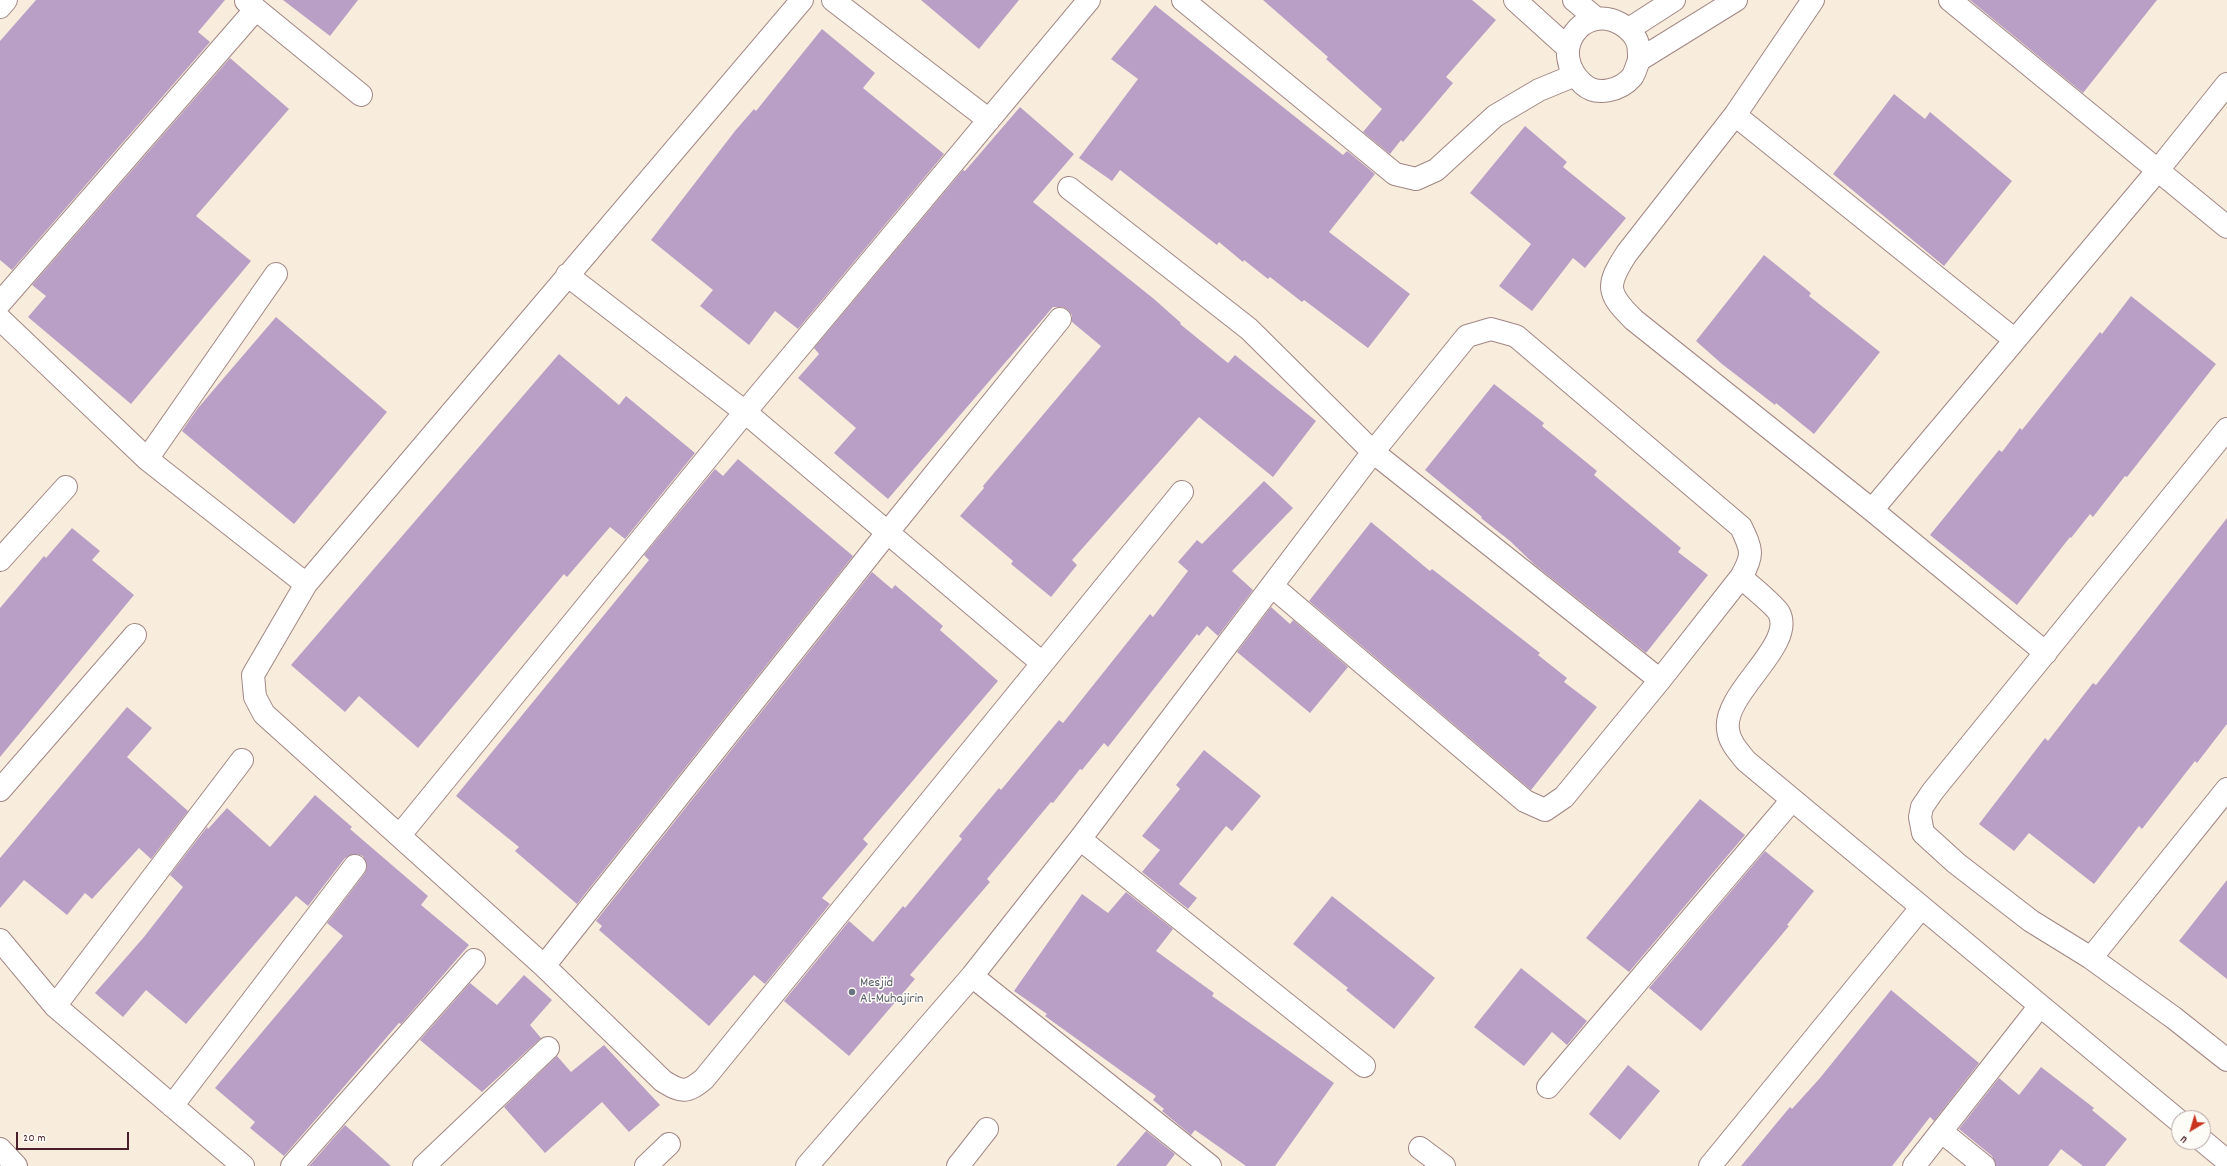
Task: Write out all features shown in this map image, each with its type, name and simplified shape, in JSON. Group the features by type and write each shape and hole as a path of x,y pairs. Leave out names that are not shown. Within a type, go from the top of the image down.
{"street":[{"path":"0,7 6,0"},
{"path":"802,0 306,584 254,675 255,697 264,714 544,966 663,1081 678,1090 691,1089 704,1079 1182,492"},
{"path":"833,0 989,120"},
{"path":"400,835 745,412 1089,0"},
{"path":"1183,0 1395,174 1416,180 1436,170 1495,116 1538,90 1573,76"},
{"path":"1515,0 1567,47"},
{"path":"1574,0 1597,19"},
{"path":"1629,29 1674,0"},
{"path":"1639,60 1736,0"},
{"path":"1813,0 1734,115 1627,253 1615,270 1610,287 1618,304 1634,320 1872,510 2046,653"},
{"path":"1950,0 2227,227"},
{"path":"0,303 251,5 361,94"},
{"path":"1597,19 1614,20 1629,29 1638,44 1639,60 1633,76 1620,88 1603,91 1586,87 1573,76 1568,62 1567,47 1577,28 1597,19"},
{"path":"1872,510 2158,170 2227,84"},
{"path":"1734,115 2015,340"},
{"path":"1069,188 1249,329 1373,452 1660,680"},
{"path":"147,459 276,274"},
{"path":"567,275 745,412 1042,663"},
{"path":"0,319 147,459 306,584"},
{"path":"544,966 887,533 1060,319"},
{"path":"807,1166 972,976 1080,839 1373,452 1467,336 1491,328 1516,336 1741,527 1751,548 1750,562 1741,577 1660,680 1564,797 1545,810 1525,801 1272,586"},
{"path":"2227,429 1933,791 1922,806 1920,818 1923,833 1956,863 2031,921 2091,958 2174,1018 2227,1060"},
{"path":"0,560 66,487"},
{"path":"1741,577 1779,612 1782,628 1774,647 1733,705 1728,728 1732,744 1746,761 1792,800 2039,1007 2171,1114"},
{"path":"0,790 135,635"},
{"path":"55,1006 242,760"},
{"path":"2091,958 2227,789"},
{"path":"1548,1087 1792,800"},
{"path":"1080,839 1364,1066"},
{"path":"172,1106 355,866"},
{"path":"1710,1166 1921,908"},
{"path":"0,940 55,1006 243,1166"},
{"path":"292,1166 474,960"},
{"path":"972,976 1210,1166"},
{"path":"1914,1166 2039,1007"},
{"path":"424,1166 548,1048"},
{"path":"958,1166 987,1129"},
{"path":"1942,1132 1984,1166"},
{"path":"646,1166 669,1144"},
{"path":"1420,1148 1444,1166"},
{"path":"2211,1148 2227,1161"},
{"path":"0,1149 16,1166"}],"building":[{"path":"36,0 225,0 198,32 210,42 12,270 0,260 0,41"},
{"path":"283,0 358,0 330,36"},
{"path":"921,0 1019,0 979,49"},
{"path":"1263,0 1472,0 1496,20 1446,77 1453,83 1403,142 1401,140 1390,154 1363,132 1382,109 1326,59 1328,57"},
{"path":"1970,0 2157,0 2083,93"},
{"path":"1155,5 1343,155 1347,151 1375,174 1329,232 1410,294 1368,348 1304,300 1302,302 1270,277 1268,279 1244,260 1243,262 1219,242 1217,245 1120,170 1112,181 1079,158 1138,79 1111,59"},
{"path":"822,29 875,73 863,88 944,154 798,329 775,311 749,345 700,306 713,290 651,240 735,131 754,109 756,111"},
{"path":"230,58 289,109 196,216 251,261 131,404 28,317 46,296 32,285"},
{"path":"1894,94 1925,119 1930,112 2012,181 1944,266 1833,174"},
{"path":"1020,107 1074,154 1033,202 1154,299 1181,323 1180,324 1228,363 1235,355 1316,421 1273,477 1199,417 1072,560 1077,565 1051,597 1011,564 1013,561 960,516 984,488 983,486 1101,346 1072,322 1072,315 1068,310 1062,307 1053,307 888,499 834,453 856,428 798,378 819,354 814,348 963,170 965,171"},
{"path":"1525,126 1567,162 1563,167 1626,218 1585,268 1573,258 1532,311 1499,286 1531,244 1470,193"},
{"path":"1764,255 1811,293 1809,296 1880,352 1814,434 1776,403 1775,405 1722,364 1696,341"},
{"path":"2131,296 2216,364 2127,477 2125,476 2093,517 2090,514 2071,538 2070,537 2017,605 1930,535 1999,450 2002,452 2020,428 2022,430 2100,332 2102,334"},
{"path":"276,317 387,412 294,524 182,431 198,408"},
{"path":"559,354 619,405 626,396 695,453 625,539 610,527 567,577 564,574 418,748 359,696 345,712 291,665"},
{"path":"1494,384 1544,423 1542,426 1597,471 1594,475 1681,548 1678,552 1708,575 1646,653 1535,565 1510,541 1425,470"},
{"path":"738,459 853,556 577,904 515,851 519,847 456,796 649,560 644,555 715,469 723,476"},
{"path":"1264,481 1293,508 1232,571 1253,590 1218,636 1207,626 1199,636 1197,634 1108,747 1104,743 1082,770 1080,769 1053,803 1051,802 987,879 990,882 910,975 915,979 849,1056 784,1001 849,921 873,942 903,906 905,908 962,839 959,836 999,788 1001,790 1059,720 1063,723 1150,614 1153,617 1188,571 1178,562 1197,540 1202,544"},
{"path":"2227,518 2227,724 2197,763 2195,761 2142,829 2139,826 2094,884 2029,833 2014,851 1979,824 2045,738 2048,741 2093,683 2096,685"},
{"path":"1371,522 1430,571 1432,569 1540,653 1538,655 1567,678 1564,682 1597,707 1531,790 1309,601"},
{"path":"72,528 100,551 92,560 134,595 0,757 0,608 44,556 46,558"},
{"path":"872,572 892,589 895,585 943,626 940,630 998,681 863,839 868,844 822,898 830,904 765,984 754,975 709,1026 599,930 602,926 596,921"},
{"path":"1271,607 1290,624 1293,620 1348,667 1310,713 1237,652"},
{"path":"127,707 152,728 127,757 188,811 151,859 139,848 92,899 85,893 67,915 24,880 0,908 0,858"},
{"path":"1204,750 1261,796 1232,831 1226,826 1179,884 1197,898 1188,909 1142,872 1160,850 1142,836 1180,789 1176,785"},
{"path":"315,795 352,827 350,829 428,896 421,905 469,945 401,1024 399,1023 284,1156 250,1128 255,1122 215,1088 343,936 327,923 365,873 367,867 363,856 356,854 345,858 308,906 296,896 186,1024 146,990 123,1017 95,993 144,937 183,887 170,875 207,827 208,829 227,808 270,847"},
{"path":"1700,799 1745,835 1629,972 1586,938"},
{"path":"1765,851 1814,891 1787,925 1789,926 1701,1031 1649,988"},
{"path":"2227,880 2227,979 2179,941"},
{"path":"1126,892 1173,929 1156,951 1214,993 1212,996 1334,1083 1275,1166 1246,1166 1195,1130 1191,1135 1162,1111 1164,1109 1153,1100 1156,1096 1045,1016 1047,1014 1014,991 1082,894 1108,913"},
{"path":"1332,896 1435,978 1394,1029 1346,990 1348,988 1293,944"},
{"path":"1521,968 1587,1021 1567,1045 1552,1032 1524,1066 1474,1027"},
{"path":"524,975 552,1000 530,1025 541,1038 482,1092 420,1040 470,983 497,1005"},
{"path":"1891,990 1979,1063 1934,1121 1930,1117 1892,1166 1741,1166 1790,1107 1792,1109 1820,1078"},
{"path":"604,1045 660,1105 629,1132 602,1102 545,1153 504,1107 557,1056 571,1072"},
{"path":"1628,1065 1660,1091 1620,1140 1589,1114"},
{"path":"2041,1067 2094,1108 2092,1110 2127,1139 2105,1166 2083,1166 2061,1149 2048,1166 1996,1166 1992,1156 1959,1129 1999,1078 2019,1095"},
{"path":"345,1125 391,1166 309,1166"},
{"path":"1146,1131 1175,1154 1166,1166 1116,1166"}],"place":[{"name":"Mesjid Al-Muhajirin","path":"852,992"}]}
